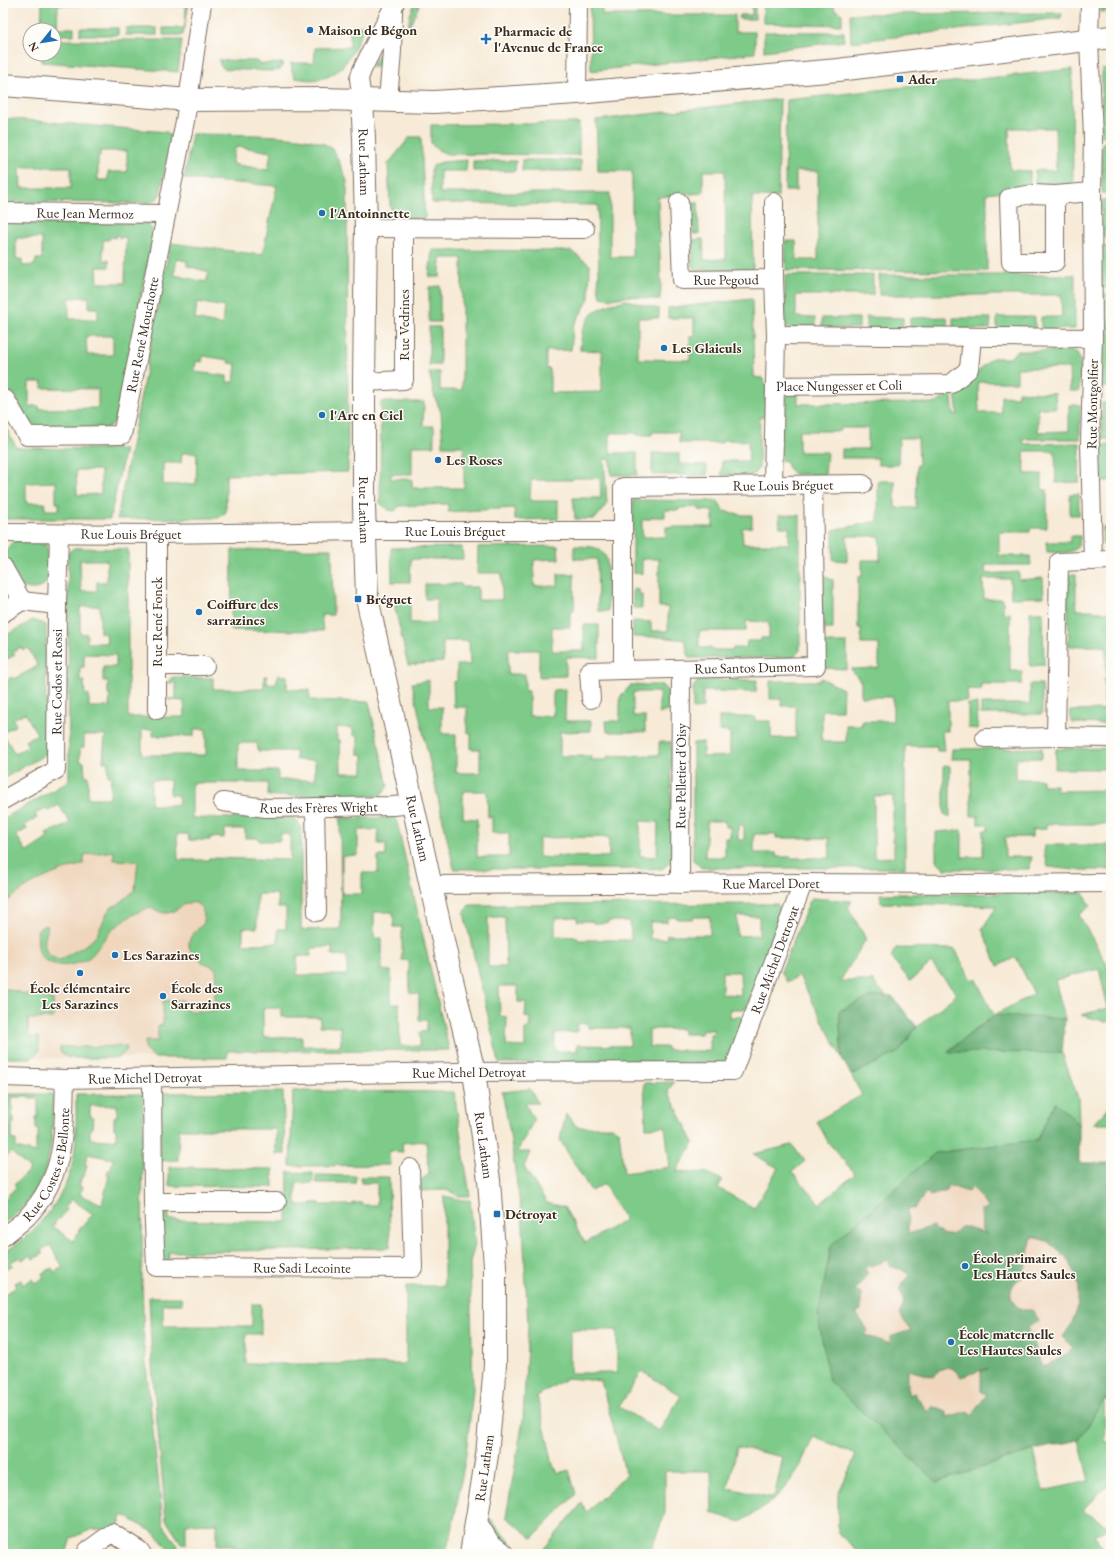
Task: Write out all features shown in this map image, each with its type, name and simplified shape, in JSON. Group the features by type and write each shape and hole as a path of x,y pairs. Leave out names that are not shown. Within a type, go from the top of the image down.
{"street":[{"name":"Rue René Mouchotte","path":"6,400 27,436 122,435 189,100 202,3"},
{"path":"577,93 578,3"},
{"name":"Rue Montgolfier","path":"1090,3 1089,39 1093,138 1093,338 1090,442 1093,561"},
{"path":"362,100 360,79 362,70 394,5"},
{"path":"388,101 394,5"},
{"path":"3,85 189,100 362,100 428,103 577,93 838,70 1111,37"},
{"name":"Rue Latham","path":"362,100 366,228 364,382 367,598 448,963 474,1072 489,1180 495,1266 495,1358 487,1455 476,1523 474,1553"},
{"path":"1055,196 1092,192"},
{"name":"Rue Pegoud","path":"679,202 682,280 774,279"},
{"name":"Rue Pegoud","path":"774,202 776,335"},
{"name":"Rue Jean Mermoz","path":"3,212 166,214"},
{"path":"366,228 585,229"},
{"name":"Rue Vedrines","path":"364,382 404,380 404,229"},
{"path":"776,335 1093,338"},
{"name":"Place Nungesser et Coli","path":"776,335 775,386 951,384 970,369 972,337"},
{"path":"773,485 775,386"},
{"name":"Rue Louis Bréguet","path":"3,533 157,534 365,531 623,531 623,487 863,484"},
{"name":"Rue Santos Dumont","path":"591,699 590,671 816,666 813,485"},
{"path":"623,531 623,670"},
{"name":"Rue Codos et Rossi","path":"3,800 56,770 59,534"},
{"name":"Rue René Fonck","path":"157,534 157,710"},
{"path":"1056,737 1059,562 1111,560"},
{"path":"3,567 22,601"},
{"path":"3,613 22,601 57,605"},
{"path":"157,666 205,666"},
{"name":"Rue Pelletier d'Oisy","path":"680,884 681,669"},
{"path":"985,738 1111,738"},
{"name":"Rue des Frères Wright","path":"224,802 266,808 393,806 413,804"},
{"path":"315,807 316,912"},
{"name":"Rue Michel Detroyat","path":"3,1077 65,1079 474,1072 733,1072 803,883"},
{"name":"Rue Marcel Doret","path":"431,885 1111,883"},
{"name":"Rue Sadi Lecointe","path":"152,1077 153,1202 156,1267 412,1268 410,1168"},
{"name":"Rue Costes et Bellonte","path":"3,1237 26,1218 45,1194 56,1170 62,1142 65,1079"},
{"path":"153,1202 277,1202"},
{"path":"476,1523 489,1544 502,1554"},
{"path":"87,1551 112,1533 140,1550 142,1554"}],"shaded area":[{"name":"Les Sarazines","path":"128,816 167,885 226,885 227,1058 3,1058 3,887"},
{"path":"928,1176 1053,1195 1111,1331 992,1426 913,1411 858,1354 847,1271"}],"green space":[{"path":"42,3 189,3 185,23 186,6 58,5 57,22 41,22"},
{"path":"415,3 420,3 407,32 410,15"},
{"path":"590,3 602,3 602,15 735,15 735,32 755,32 755,53 591,71"},
{"path":"752,3 755,3 755,19 739,19 740,15 752,15"},
{"path":"763,3 834,3 834,9 842,14 842,25 763,23"},
{"path":"1101,3 1111,3 1111,11 1101,12"},
{"path":"1062,13 1061,18 851,42 850,14"},
{"path":"357,26 364,26 353,51 337,72 317,80 295,78 291,63 314,63 315,48 350,47 350,29 356,29"},
{"path":"62,28 74,28 74,35 62,35"},
{"path":"80,28 118,28 118,35 80,35"},
{"path":"126,28 157,28 157,35 126,35"},
{"path":"163,28 184,28 183,35 163,35"},
{"path":"764,32 844,32 844,41 764,51"},
{"path":"62,40 182,40 178,72 41,62 62,62"},
{"path":"380,52 384,54 384,67 371,67"},
{"path":"219,60 257,61 258,64 283,63 280,70 271,71 224,69 220,65"},
{"path":"1111,68 1111,136 1101,136 1102,69"},
{"path":"1072,69 1073,185 1035,188 1035,170 1056,171 1055,128 1009,128 1010,170 1030,171 1030,188 987,193 987,271 786,270 785,241 796,241 797,260 818,260 818,171 796,171 796,191 785,191 786,100"},
{"path":"780,99 778,197 752,197 753,270 696,270 692,267 692,240 703,239 704,260 726,259 725,171 703,171 703,193 658,197 661,285 660,300 630,296 611,299 601,297 598,287 598,205 432,203 431,170 434,165 442,162 467,160 466,171 440,171 440,193 610,193 610,257 632,257 632,171 598,171 596,120"},
{"path":"3,118 167,132 170,135 171,139 160,194 156,200 148,203 3,202","holes":["100,151 127,151 127,172 108,172 108,180 98,180 98,157 100,157","20,167 71,167 71,188 21,188"]},
{"path":"579,123 579,155 447,154 436,149 431,143 431,125"},
{"path":"192,134 265,135 306,139 322,143 331,148 335,154 347,181 348,472 226,475 226,512 218,518 117,519 170,245 171,243 262,255 277,186 184,179","holes":["241,147 271,152 268,170 232,164 235,148","177,259 187,261 187,266 209,272 206,282 174,275","197,302 224,307 222,325 195,319","203,356 229,360 229,363 236,364 234,382 227,382 227,376 195,372 196,361 202,362","182,453 197,453 196,484 163,485 163,463 181,463"]},
{"path":"410,137 421,137 425,218 393,218 390,205 388,164"},
{"path":"1102,143 1111,143 1111,193 1102,193"},
{"path":"522,160 581,160 581,171 522,171"},
{"path":"473,161 516,161 515,171 473,171"},
{"path":"1101,200 1111,200 1111,237 1102,237"},
{"path":"692,202 698,202 699,234 693,234"},
{"path":"147,223 154,232 116,417 113,424 106,428 40,428 30,422 12,392 3,397 3,224","holes":["116,235 119,235 119,238 126,237 125,283 98,283 97,267 109,267 109,260 103,260 103,240 109,240 110,237 115,238","16,238 42,238 42,259 36,259 35,265 22,266 22,259 16,259","89,297 89,308 98,308 98,319 69,319 69,298","86,336 113,336 113,355 87,355","29,382 42,382 42,388 98,389 98,408 39,409 39,406 29,406"]},
{"path":"1101,247 1108,247 1109,268 1111,269 1111,287 1101,288"},
{"path":"432,250 571,251 590,265 589,299 573,327 571,350 546,351 546,368 550,369 550,393 602,392 602,351 580,350 583,328 593,312 611,304 626,300 659,309 659,318 638,318 638,359 690,360 690,336 694,336 694,318 668,318 668,308 752,299 754,377 762,378 767,385 765,417 760,417 759,468 753,475 721,475 722,461 749,461 748,441 722,440 722,443 679,443 679,432 652,432 652,435 637,435 637,433 610,433 610,453 637,453 637,475 611,475 610,459 604,459 607,504 595,519 575,519 573,498 601,498 600,478 531,480 530,501 558,501 558,519 515,520 514,508 448,512 448,504 399,506 395,511 389,510 380,503 381,402 424,402 423,426 434,426 434,446 412,446 412,474 391,474 391,479 412,479 412,488 464,488 464,446 443,446 441,412 435,398 429,372 440,372 440,390 462,390 462,258 440,258 440,277 429,277"},
{"path":"785,275 873,275 873,295 796,295 796,317 815,318 815,328 785,328"},
{"path":"879,275 1075,275 1075,329 1041,329 1041,317 1062,317 1061,295 879,295"},
{"path":"440,286 440,322 429,322 429,287"},
{"path":"1101,294 1111,294 1111,387 1102,387"},
{"path":"866,317 903,318 903,329 866,329"},
{"path":"947,317 948,328 910,329 910,318"},
{"path":"997,317 1035,317 1035,330 997,330"},
{"path":"822,318 859,318 859,328 822,328"},
{"path":"953,318 991,318 990,329 953,329"},
{"path":"429,327 440,327 440,365 429,365"},
{"path":"1016,351 1075,351 1078,354 1080,364 1079,391 1070,391 1069,368 1017,368 1017,382 978,382 979,413 1001,413 1001,396 1018,397 1018,392 1055,393 1056,408 1038,408 1038,432 1069,431 1069,405 1080,405 1080,439 1023,439 1024,444 1080,443 1079,482 1056,483 1055,451 1024,451 1025,474 1042,474 1042,490 1047,490 1047,528 1030,528 1030,532 999,532 999,556 1030,556 1031,565 985,565 986,574 1019,572 1019,580 1043,578 1044,597 1011,598 1010,579 983,579 984,599 1003,599 1003,613 1010,613 1010,671 1022,671 1022,684 981,684 981,690 967,689 968,701 948,701 948,731 942,731 944,751 937,751 937,746 905,746 905,868 701,868 693,860 693,743 703,742 703,757 730,756 730,732 719,731 719,717 755,717 755,721 771,721 771,738 796,738 796,706 782,706 781,699 770,699 770,681 820,681 821,678 843,689 842,710 822,710 822,742 846,742 846,725 862,725 862,721 893,721 893,697 861,697 861,682 851,669 879,668 879,644 861,644 861,628 858,628 858,577 862,577 862,560 880,560 880,536 847,536 847,561 833,560 833,530 878,521 878,481 895,481 895,508 916,508 917,465 919,465 918,438 899,438 898,465 878,465 878,458 842,458 842,449 868,449 868,428 840,428 840,431 799,431 799,452 827,452 825,475 794,474 788,468 785,460 781,461 782,402 785,397 788,394 798,390 798,404 937,403 951,391 954,414 958,414 955,393 992,358 1010,358","holes":["874,796 893,796 894,857 874,858","707,821 725,821 725,827 730,827 730,838 725,838 725,857 705,857","738,825 744,825 744,840 738,840","754,834 776,834 776,838 829,838 830,858 791,858 777,857 776,853 754,853"]},
{"path":"1102,403 1106,403 1106,430 1111,430 1111,439 1102,439"},
{"path":"3,423 17,448 125,449 110,519 3,519","holes":["76,470 101,470 101,494 77,495","56,482 56,503 59,503 59,510 45,510 45,503 26,503 26,483"]},
{"path":"1102,445 1111,445 1111,481 1102,481"},
{"path":"652,453 679,453 679,464 707,465 707,475 652,475"},
{"path":"1070,494 1079,494 1079,515 1070,515"},
{"path":"633,500 718,501 724,511 743,515 752,515 752,527 742,528 743,544 789,544 789,527 780,527 779,515 800,515 800,650 794,657 788,658 689,658 685,640 660,637 633,637 633,621 651,622 651,631 668,631 668,607 659,607 659,559 642,559 642,574 633,573","holes":["699,507 699,510 713,511 713,527 666,527 666,537 642,537 642,520 651,519 651,517 665,517 665,510 679,510 679,508","746,621 769,622 769,638 761,638 761,641 747,641 746,648 733,648 732,650 699,648 699,631 746,631"]},
{"path":"1103,527 1111,527 1111,551 1103,544"},
{"path":"1070,536 1080,536 1079,543 1074,550 1069,552 1047,552 1046,542 1070,542"},
{"path":"14,541 42,541 47,548 50,556 50,574 47,582 41,587 33,589 23,587 6,559 7,549"},
{"path":"558,546 559,559 534,560 534,586 558,586 558,574 574,574 574,611 570,611 570,627 552,627 552,651 584,651 584,625 599,625 599,658 566,657 566,676 539,677 539,650 508,650 508,674 525,674 525,691 529,691 529,716 553,716 553,690 566,689 565,721 591,721 591,731 560,732 560,756 591,756 591,760 607,760 608,756 659,755 659,742 671,742 671,862 662,869 454,869 412,683 429,680 429,707 442,707 442,734 456,734 456,773 480,773 480,749 471,749 471,733 467,732 467,707 454,707 453,682 457,681 457,665 470,665 469,641 443,641 443,662 408,665 393,599 410,598 410,623 437,623 437,599 425,599 425,584 461,584 462,587 478,587 478,600 502,600 502,573 477,573 478,547","holes":["463,791 487,791 488,817 492,817 492,833 509,833 509,857 477,857 477,819 463,818","640,821 658,822 657,857 640,856","609,837 609,857 539,857 539,838"]},
{"path":"574,546 594,547 601,551 607,560 608,611 598,611 597,559 574,559"},
{"path":"462,547 463,559 411,559 410,582 392,582 391,548"},
{"path":"74,548 128,549 128,717 185,717 184,701 167,699 176,699 176,683 167,683 171,678 175,677 213,678 213,689 264,689 264,676 267,676 267,684 276,684 278,675 287,676 287,689 309,690 310,700 369,702 388,786 380,796 268,796 268,783 192,783 192,818 294,818 301,826 301,930 341,929 340,818 396,818 449,1050 227,1051 227,1058 155,1058 145,1050 145,1041 158,1041 158,1026 163,1025 163,1001 183,1000 187,1011 211,1011 214,1009 215,992 217,991 216,969 197,959 189,947 190,939 204,923 204,914 202,910 198,904 194,903 185,904 168,913 161,912 151,907 138,912 114,928 90,957 77,963 63,966 49,962 41,956 38,949 37,932 41,927 47,925 45,947 49,954 56,959 60,960 89,943 97,935 108,911 112,907 119,904 135,890 138,861 114,860 114,851 84,855 84,864 62,870 41,879 12,897 3,905 3,819 69,781 68,553","holes":["80,560 107,560 107,582 97,582 97,591 81,591","100,606 100,633 106,633 107,643 87,643 87,634 80,633 80,607","84,654 116,655 116,667 103,667 103,681 108,681 108,695 110,695 109,707 89,707 89,695 85,695 84,681 80,681 80,667 84,667","337,727 353,728 353,735 358,736 358,754 363,754 363,773 341,773 340,740 337,740","153,729 153,736 194,736 194,729 206,729 206,755 142,755 142,730","84,735 105,735 103,762 108,762 108,776 111,776 110,798 88,798 88,776 85,776 84,762 80,761 80,748 84,747","238,743 257,743 258,751 295,751 296,760 315,760 315,780 278,780 278,771 238,771","151,780 170,780 170,795 178,795 179,805 151,805","59,805 70,823 46,834 48,838 27,852 16,835 27,829 25,825 37,818 35,814 46,808 48,811","225,829 245,829 245,838 259,838 259,841 280,841 280,834 290,834 290,860 209,858 209,860 178,860 177,834 188,834 189,840 210,840 210,837 224,838","358,830 378,830 378,844 386,844 386,856 378,856 378,873 362,873 362,894 342,894 342,856 358,855","257,894 277,894 278,908 286,908 286,929 278,929 278,943 243,944 243,928 257,928","374,912 393,912 394,927 402,927 402,960 409,961 410,993 419,994 419,1020 427,1020 427,1031 420,1032 420,1046 400,1046 399,1004 391,1004 391,971 382,970 382,938 374,938","332,947 332,955 347,956 347,975 297,975 297,956 311,956 312,948","263,1008 282,1008 282,1017 320,1017 320,1026 340,1027 341,1046 302,1046 302,1037 263,1037"]},
{"path":"332,549 333,615 321,615 323,631 231,630 232,550"},
{"path":"1076,574 1076,610 1111,612 1111,724 1072,723 1070,711 1104,710 1106,646 1069,646 1067,582 1068,576"},
{"path":"822,576 833,580 833,629 822,629"},
{"path":"633,589 639,590 639,594 642,594 642,608 633,608"},
{"path":"1030,612 1043,612 1044,665 1030,666"},
{"path":"33,620 46,625 46,754 3,779 3,682 12,677 14,679 38,666 28,648 23,650 21,647 13,652 15,655 3,661 3,637","holes":["25,713 37,734 25,741 28,746 15,754 3,733 16,725 13,719"]},
{"path":"823,643 847,643 847,669 823,668"},
{"path":"699,680 757,680 756,692 703,691 703,708 693,709 693,687"},
{"path":"1030,684 1042,684 1042,714 981,714 981,704 1030,704"},
{"path":"631,685 662,685 670,695 670,710 659,714 659,692 633,692 633,716 645,716 645,732 607,732 606,721 620,721 620,697"},
{"path":"968,704 977,704 978,729 968,728"},
{"path":"1042,748 1042,758 1016,758 1016,779 1042,779 1042,785 1056,785 1056,791 1111,790 1111,829 1109,829 1108,824 1046,824 1046,829 1032,830 1032,837 1005,837 1005,857 1032,857 1029,869 945,869 936,860 936,832 962,830 962,857 983,857 983,831 988,830 988,824 978,824 978,816 971,816 971,759 951,759 952,749"},
{"path":"1111,748 1111,769 1055,769 1056,749"},
{"path":"944,766 950,766 950,817 944,814"},
{"path":"1045,845 1109,845 1109,870 1076,870 1048,867 1044,853"},
{"path":"1083,893 1091,906 1079,915 1111,972 1111,1017 1107,1022 1081,1015 1108,1008 1099,969 1055,980 1065,1019 994,1015 1034,994 1016,957 998,966 982,929 997,906 881,903 880,894"},
{"path":"811,898 852,901 848,907 866,939 840,981 873,981 886,996 870,997 839,1011 842,1058 799,976 787,982 781,971"},
{"path":"777,904 782,911 746,1009 730,1009 730,1017 744,1017 729,1058 722,1063 499,1063 464,913 469,905","holes":["737,916 759,916 759,935 737,936","488,917 505,917 506,967 488,967","577,917 577,921 593,921 593,923 630,921 631,940 578,940 577,937 555,936 555,918","677,917 677,919 693,919 693,917 710,917 710,935 667,935 666,939 650,939 650,922 667,922 667,918","722,972 740,972 741,995 722,994","499,986 518,986 518,1002 526,1002 525,1017 530,1018 529,1029 525,1029 525,1047 506,1046 507,1017 500,1016","587,1023 588,1028 630,1028 630,1046 577,1045 577,1051 555,1051 555,1033 577,1032 577,1024","649,1029 683,1029 683,1034 701,1034 702,1030 714,1030 714,1034 710,1034 710,1051 667,1050 667,1047 649,1047"]},
{"path":"896,948 955,949 971,980 975,978 994,1015 948,1051 1062,1053 1078,1098 1079,1124 1055,1102 1037,1140 935,1153 818,1316 937,1482 1034,1450 1043,1491 1089,1481 1079,1440 1104,1400 1105,1442 1111,1442 1111,1485 1099,1492 1083,1511 1111,1527 1095,1536 1105,1554 1013,1554 1012,1550 966,1550 966,1554 861,1554 838,1533 838,1494 856,1455 814,1436 796,1474 775,1499 741,1522 712,1513 711,1471 665,1471 665,1513 649,1554 552,1554 542,1551 582,1503 586,1512 626,1475 601,1381 567,1378 537,1396 553,1464 558,1473 569,1470 576,1494 533,1538 506,1517 523,1420 528,1326 523,1226 509,1128 502,1092 530,1089 538,1103 525,1103 534,1120 517,1152 530,1152 524,1167 547,1203 564,1207 585,1243 625,1220 604,1184 591,1191 560,1140 566,1114 577,1127 612,1127 619,1131 624,1173 670,1167 665,1126 646,1128 644,1083 674,1082 668,1091 694,1143 676,1171 707,1173 722,1180 718,1188 754,1208 778,1168 753,1154 792,1145 805,1161 792,1172 820,1204 855,1174 828,1142 817,1121 862,1095 851,1075 899,1052 917,1027 957,994 931,963 910,981 891,957","holes":["570,1330 617,1330 617,1373 570,1373","642,1371 681,1396 659,1431 619,1407","737,1447 783,1457 774,1498 728,1488"]},
{"path":"3,988 29,995 53,999 53,1018 28,1019 29,1037 39,1037 39,1051 31,1058 3,1058"},
{"path":"892,996 917,1027 899,1052 851,1075 842,1058 839,1011 870,997"},
{"path":"994,1015 1065,1019 1062,1053 948,1052"},
{"path":"126,1046 127,1050 118,1058 68,1058 60,1051 60,1047"},
{"path":"293,1091 454,1092 470,1196 459,1196 447,1190 415,1191 418,1183 429,1174 426,1141 402,1143 403,1152 389,1151 390,1165 290,1166"},
{"path":"283,1092 285,1154 276,1154 276,1129 179,1129 178,1160 160,1161 161,1093"},
{"path":"3,1094 53,1094 50,1150 40,1182 31,1197 19,1211 3,1224 3,1201 16,1187 14,1185 30,1169 11,1152 4,1160","holes":["12,1097 38,1098 38,1117 36,1117 38,1140 36,1140 36,1153 16,1148 16,1140 12,1140 12,1124 14,1123 14,1117 12,1117"]},
{"path":"76,1094 143,1094 142,1279 144,1346 163,1524 182,1553 205,1552 205,1554 172,1554 155,1533 123,1515 116,1530 93,1529 71,1538 66,1554 3,1554 3,1295 17,1287 15,1283 21,1280 23,1285 32,1279 35,1283 44,1278 42,1273 52,1268 54,1272 63,1267 50,1245 41,1250 43,1254 33,1259 31,1255 22,1260 20,1257 11,1262 12,1266 3,1271 3,1253 28,1235 39,1224 58,1199 65,1186 75,1148","holes":["117,1105 117,1116 114,1117 116,1140 90,1139 90,1129 92,1128 93,1117 90,1116 90,1106","88,1154 113,1159 111,1170 108,1170 107,1175 109,1176 102,1204 80,1195 82,1187 79,1186 82,1176 84,1176 87,1165 85,1164","71,1199 93,1214 78,1231 79,1232 73,1241 53,1227 58,1218 60,1219 66,1210 65,1208"]},
{"path":"1055,1102 1079,1124 1079,1163 1111,1163 1111,1400 1104,1400 1079,1440 1034,1450 937,1482 829,1381 818,1316 831,1245 935,1153 1037,1140","holes":["947,1185 968,1192 972,1187 988,1208 981,1210 982,1231 987,1234 961,1226 955,1233 947,1235 940,1233 933,1226 908,1234 908,1208 914,1209 927,1192 930,1196 947,1191","1032,1237 1047,1241 1067,1258 1078,1281 1079,1287 1077,1310 1071,1325 1063,1337 1073,1348 1063,1357 1042,1367 1028,1327 1040,1321 1032,1310 1024,1310 1018,1307 1011,1298 1012,1286 1016,1281 1023,1277 1026,1264 1023,1262 1016,1262 1016,1254 1019,1253 1027,1257","889,1260 890,1266 910,1273 899,1290 904,1302 899,1314 911,1330 890,1337 890,1344 865,1335 868,1330 856,1313 861,1310 861,1293 855,1291 868,1273 864,1268","948,1367 956,1370 961,1377 988,1368 981,1371 981,1392 987,1394 972,1415 968,1411 947,1417 947,1412 931,1406 927,1411 914,1393 908,1395 908,1370 934,1377 939,1370"]},
{"path":"1111,1105 1111,1124 1093,1124"},
{"path":"169,1167 273,1169 273,1187 169,1186"},
{"path":"288,1172 313,1173 313,1183 296,1183 296,1205 311,1205 311,1203 320,1203 320,1205 353,1205 353,1203 362,1203 362,1205 377,1205 377,1183 361,1183 360,1177 389,1177 390,1248 169,1252 169,1262 163,1259 157,1222 163,1214 169,1214 169,1220 287,1222"},
{"path":"316,1175 356,1176 355,1183 316,1183"},
{"path":"444,1196 470,1200 475,1245 470,1262 473,1390 466,1454 452,1531 445,1554 234,1554 234,1545 217,1545 217,1523 186,1524 186,1545 181,1543 166,1520 152,1366 149,1297 181,1297 182,1304 163,1304 163,1326 252,1326 252,1304 261,1304 261,1334 246,1334 246,1364 406,1364 406,1286 444,1286"},
{"path":"487,1516 510,1541 508,1548 487,1528"}],"place":[{"name":"Maison de Bégon","path":"310,30"},
{"name":"Pharmacie de l'Avenue de France","path":"486,39"},
{"name":"Ader","path":"900,79"},
{"name":"l'Antoinnette","path":"322,213"},
{"name":"Les Glaieuls","path":"664,348"},
{"name":"l'Arc en Ciel","path":"322,415"},
{"name":"Les Roses","path":"438,460"},
{"name":"Bréguet","path":"358,599"},
{"name":"Coiffure des sarrazines","path":"199,612"},
{"name":"Les Sarazines","path":"115,955"},
{"name":"École élémentaire Les Sarazines","path":"80,973"},
{"name":"École des Sarrazines","path":"163,996"},
{"name":"Détroyat","path":"497,1214"},
{"name":"École primaire Les Hautes Saules","path":"965,1266"},
{"name":"École maternelle Les Hautes Saules","path":"951,1342"}]}
